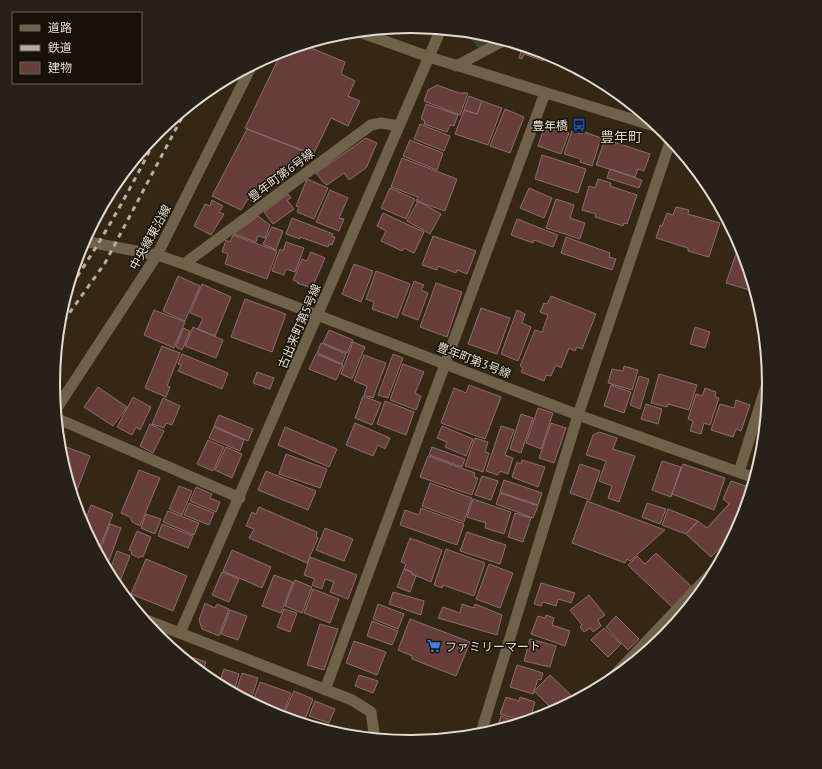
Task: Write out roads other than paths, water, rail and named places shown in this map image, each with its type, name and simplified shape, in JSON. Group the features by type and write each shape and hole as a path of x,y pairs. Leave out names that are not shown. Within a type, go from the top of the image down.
{"street":[{"name":"古出来町第5号線","path":"180,633 240,498 439,34"},
{"path":"370,36 456,66 647,124"},
{"path":"456,66 498,44"},
{"name":"中央線東沿線","path":"60,403 158,256 248,73"},
{"path":"325,690 447,364 545,93"},
{"name":"豊年町第6号線","path":"184,264 371,125 381,122 399,126"},
{"path":"482,728 578,415 669,146"},
{"name":"豊年町第3号線","path":"90,242 158,256 184,264 318,314 578,415 751,476"},
{"path":"739,472 762,399"},
{"path":"62,421 240,498"},
{"path":"631,658 697,588"},
{"path":"153,623 352,700 371,712 374,734"}],"railway":[{"path":"66,318 105,263 182,118"},
{"path":"76,277 116,212 150,150"}],"place":[{"name":"豊年橋","path":"579,125"},
{"name":"ファミリーマート","path":"434,646"}],"district":[{"name":"豊年町","path":"621,137"}]}
